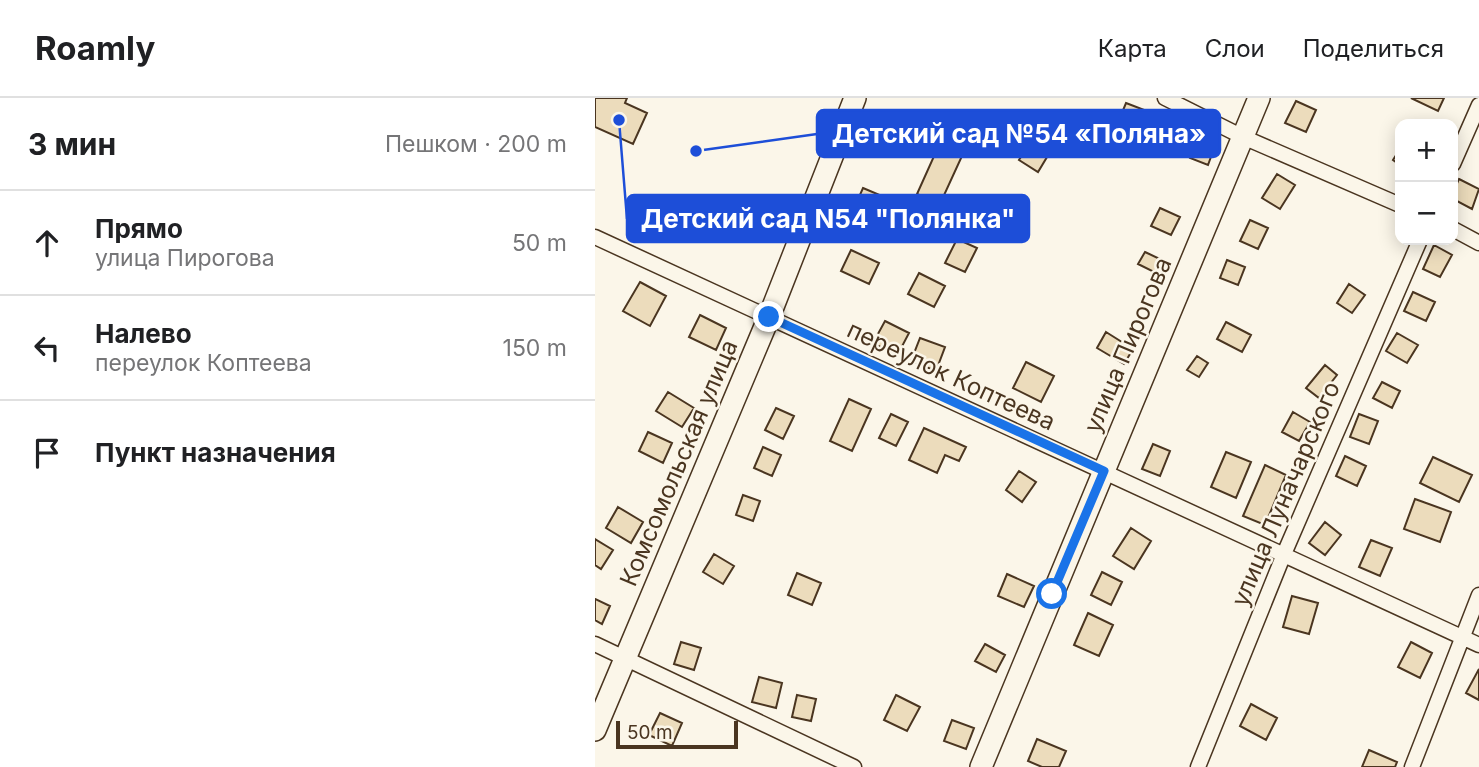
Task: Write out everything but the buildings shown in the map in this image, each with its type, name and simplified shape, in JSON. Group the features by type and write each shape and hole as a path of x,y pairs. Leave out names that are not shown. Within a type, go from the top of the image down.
{"main road":[{"name":"Комсомольская улица","path":"595,730 769,317 855,98"},
{"name":"улица Пирогова","path":"981,767 1259,98"}],"street":[{"path":"1165,98 1243,137 1395,203"},
{"path":"1458,153 1479,105"},
{"path":"1458,232 1479,243"},
{"name":"переулок Коптеева","path":"595,237 1479,645"},
{"name":"улица Луначарского","path":"1198,767 1284,554 1418,245"},
{"path":"1412,767 1479,594"},
{"path":"595,644 855,767"}],"place":[{"name":"Детский сад N54 \"Полянка\"","path":"619,120"},
{"name":"Детский сад №54 «Поляна»","path":"696,151"}],"route":[{"path":"769,317 1104,471 1052,594"}]}
